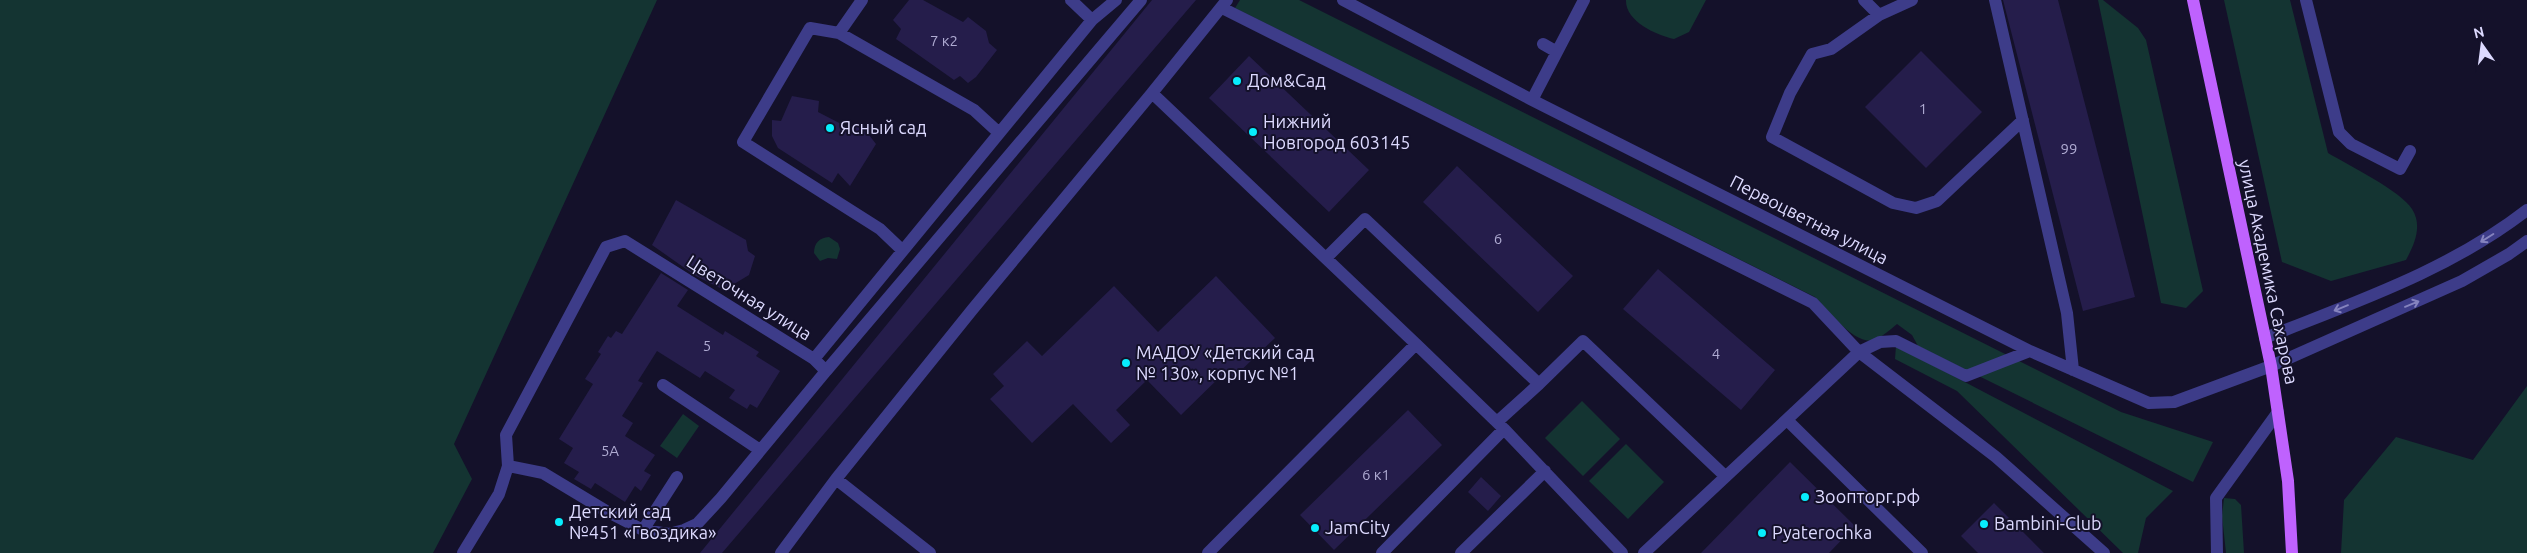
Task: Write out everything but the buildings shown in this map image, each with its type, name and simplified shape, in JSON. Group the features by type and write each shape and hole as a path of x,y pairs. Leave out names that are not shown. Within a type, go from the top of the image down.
{"main road":[{"name":"улица Академика Сахарова","path":"2193,0 2271,366 2288,481 2292,553"}],"street":[{"path":"839,33 862,0"},
{"path":"1071,0 1092,20"},
{"name":"Цветочная улица","path":"463,553 499,494 508,466 506,435 606,247 624,241 814,359 998,132 1092,20 1116,0"},
{"path":"508,466 543,473 606,511 643,530 669,534 697,524 1141,0"},
{"name":"Первоцветная улица","path":"1343,0 1532,100 2030,351 2149,403 2174,402 2271,366 2366,322 2416,303 2447,288 2509,254 2527,241"},
{"path":"1532,100 1584,0"},
{"path":"1864,0 1879,15"},
{"path":"1912,0 1879,15 1831,49 1812,54 1790,93 1772,137 1893,203 1916,208 1937,201 2023,120"},
{"path":"1995,0 2067,312 2073,370"},
{"path":"2306,0 2339,132 2351,144 2400,169 2410,151"},
{"path":"781,553 836,479 972,310 1225,4 1813,304 1859,352 1996,457 2104,553"},
{"path":"902,250 880,229 743,142 810,28 839,33 974,110 998,132"},
{"path":"1543,44 1557,52"},
{"path":"1152,93 1501,426 1622,553"},
{"path":"2265,338 2405,282 2458,255 2527,210"},
{"path":"1326,258 1365,220 1538,384"},
{"path":"1382,553 1538,384 1583,341 1725,476"},
{"path":"1644,553 1859,352 1880,342 1896,341 1966,376 2030,351"},
{"path":"1208,553 1416,344"},
{"path":"814,359 826,371"},
{"path":"664,385 760,450"},
{"path":"2217,553 2216,498 2278,412"},
{"path":"1786,420 1915,551"},
{"path":"1461,553 1545,471"},
{"path":"643,530 677,477"},
{"path":"836,479 930,553"}],"green space":[{"path":"0,0 657,0 454,444 472,479 433,553 0,553"},
{"path":"1240,0 1299,0 2121,412 2213,442 2193,482 1918,346 1912,335 1897,324 1874,340 1858,338 1842,325 1815,297 1235,8"},
{"path":"1626,0 1706,0 1689,32 1674,39 1659,34 1636,21 1627,8"},
{"path":"2098,0 2103,0 2138,28 2146,40 2203,291 2186,308 2161,303"},
{"path":"2224,0 2290,0 2328,153 2397,194 2412,209 2417,222 2417,229 2412,248 2406,260 2331,281 2282,262"},
{"path":"829,237 838,243 840,249 837,259 828,258 820,261 814,253 815,246 820,240"},
{"path":"1896,346 2173,491 2146,518 2138,553 2123,553 1957,391 1895,359"},
{"path":"2527,386 2527,553 2341,553 2344,500 2396,437 2473,460"},
{"path":"1582,401 1620,439 1583,476 1545,438"},
{"path":"683,414 699,426 677,458 660,446"},
{"path":"1626,444 1664,482 1628,519 1589,481"},
{"path":"2224,498 2235,499 2241,505 2244,553 2226,553 2222,516"}],"place":[{"name":"Дом&Сад","path":"1237,81"},
{"name":"Ясный сад","path":"830,128"},
{"name":"Нижний Новгород 603145","path":"1253,132"},
{"name":"МАДОУ «Детский сад № 130», корпус №1","path":"1126,363"},
{"name":"Зоопторг.рф","path":"1805,497"},
{"name":"Детский сад №451 «Гвоздика»","path":"559,522"},
{"name":"Bambini-Club","path":"1984,524"},
{"name":"JamCity","path":"1315,528"},
{"name":"Pyaterochka","path":"1762,533"}]}
